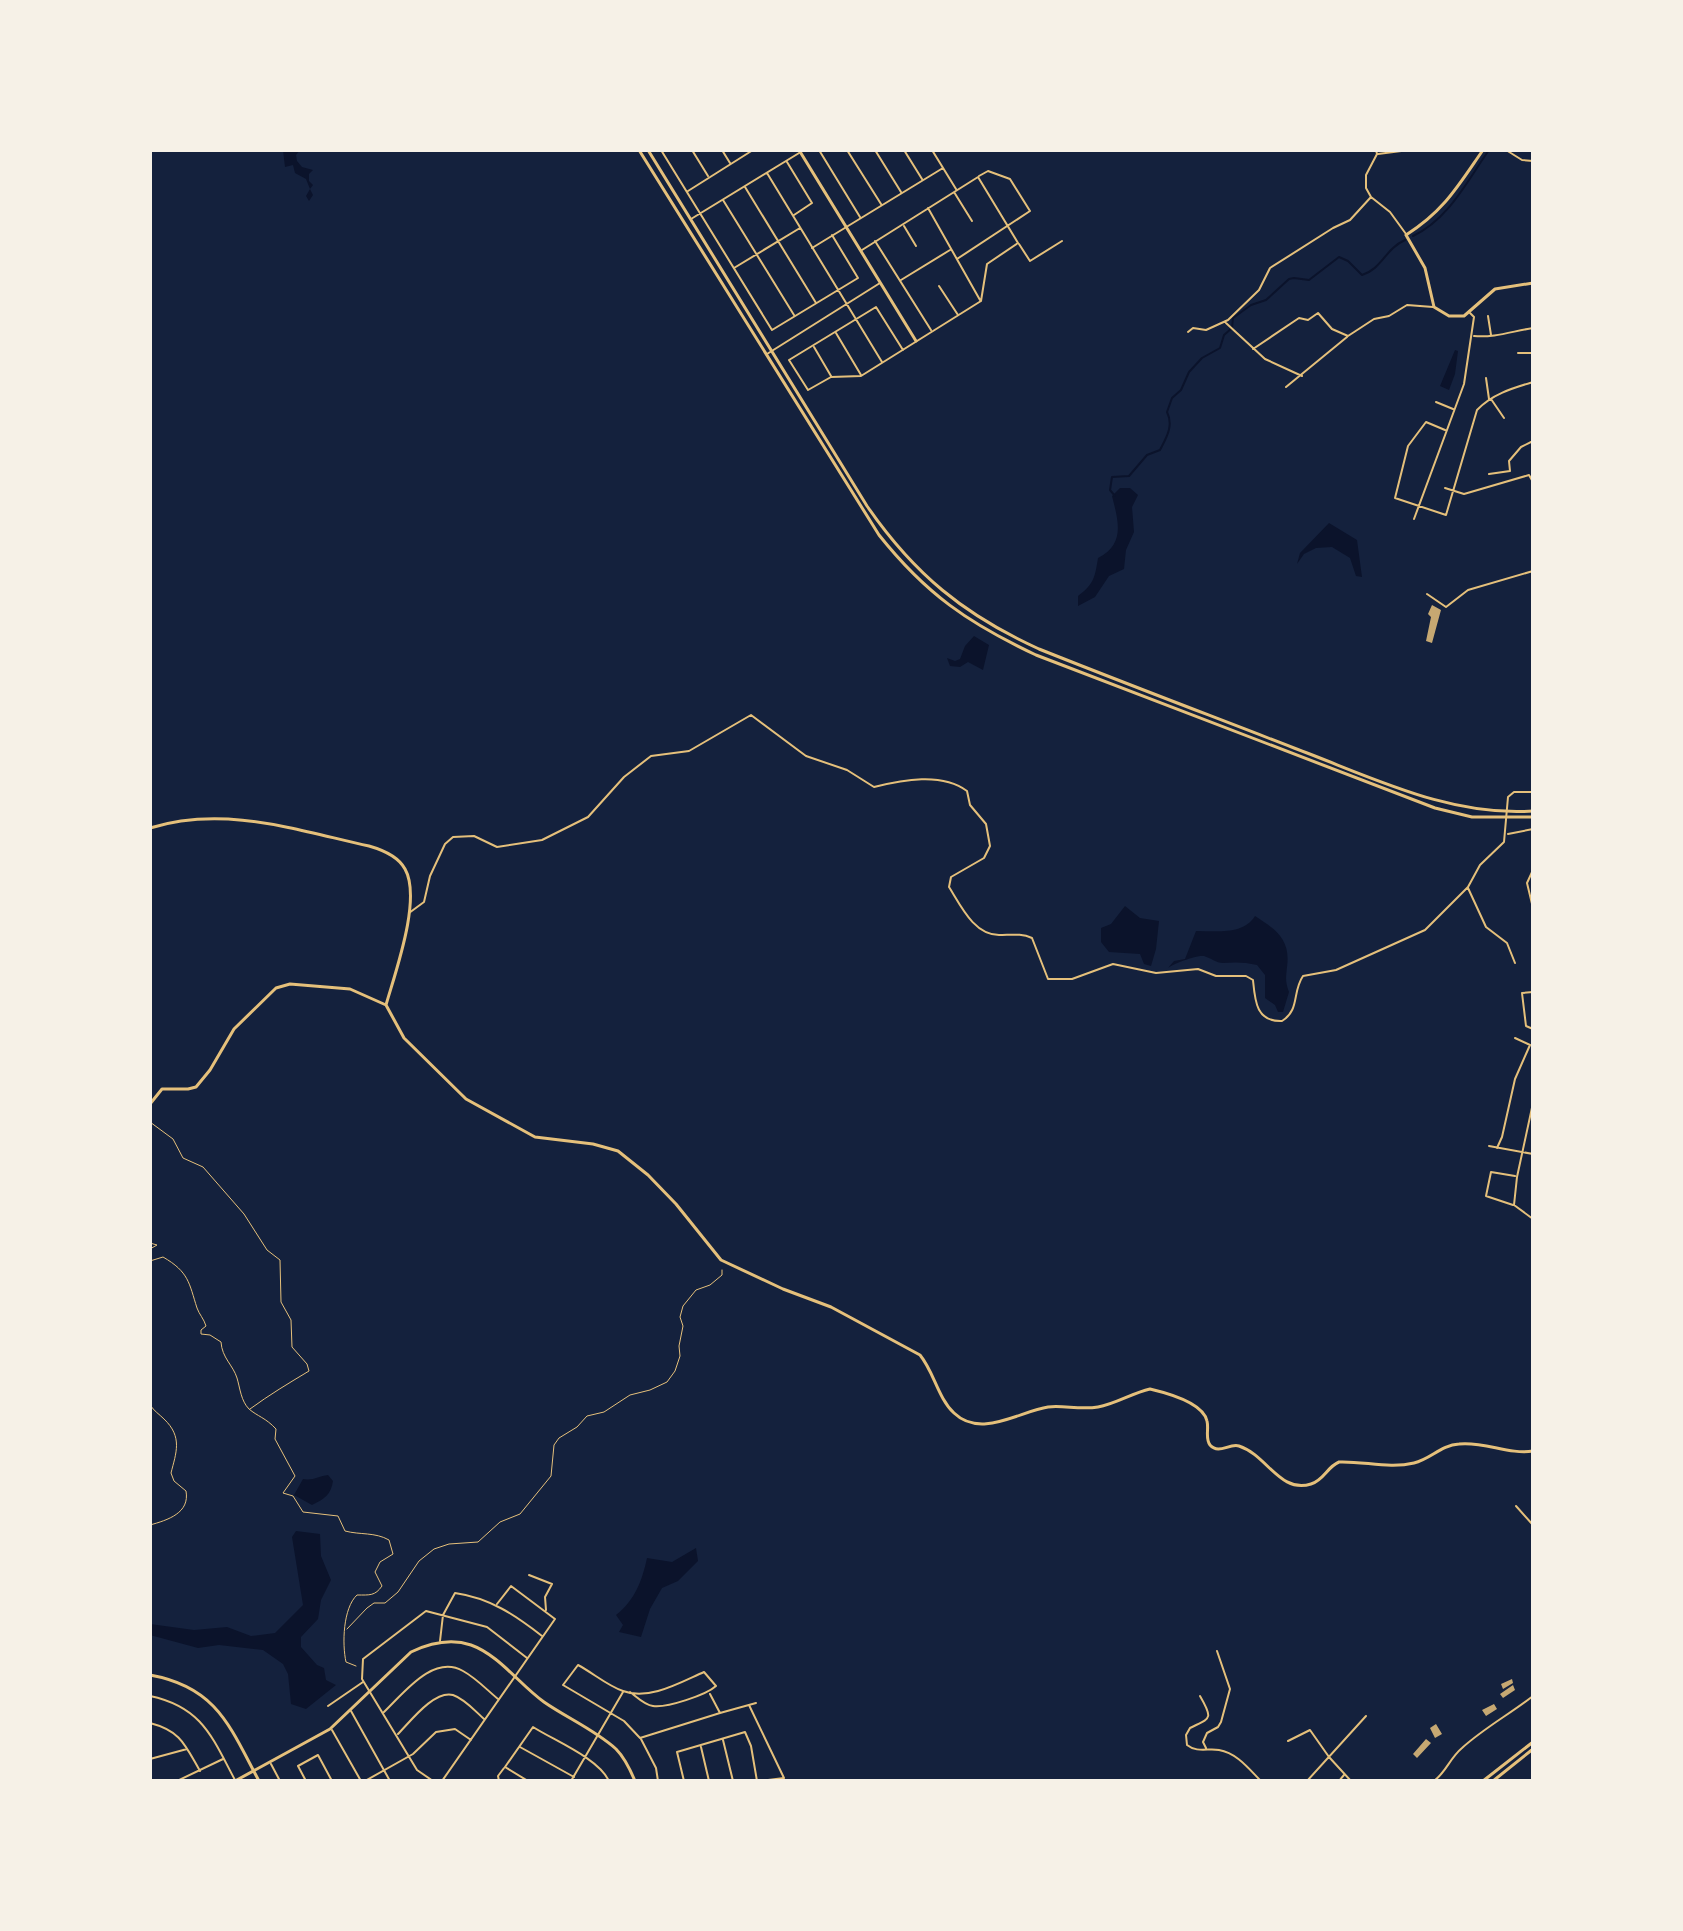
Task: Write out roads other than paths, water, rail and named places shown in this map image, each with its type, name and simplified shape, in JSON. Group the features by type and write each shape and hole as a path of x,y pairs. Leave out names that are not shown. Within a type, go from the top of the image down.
{"street":[{"path":"639,150 879,535 925,587 970,621 1036,655 1406,798 1454,813 1507,819 1533,817"},
{"path":"648,150 884,530 928,580 973,615 1052,654 1414,793 1465,808 1507,813 1533,811"},
{"path":"661,150 772,330 858,278 832,235"},
{"path":"692,150 709,178"},
{"path":"722,150 731,164"},
{"path":"687,191 752,150"},
{"path":"819,150 861,218"},
{"path":"847,150 881,205"},
{"path":"875,150 902,193"},
{"path":"904,150 922,180"},
{"path":"932,150 972,221"},
{"path":"1409,150 1376,152 1366,175 1366,188 1371,197 1390,212 1425,268 1434,307"},
{"path":"1406,235 1444,206 1483,150"},
{"path":"1506,150 1522,160 1533,161"},
{"path":"690,220 801,151 916,341"},
{"path":"786,161 812,203 792,216"},
{"path":"812,248 943,168"},
{"path":"861,251 988,171 1010,179 1030,211 957,259"},
{"path":"767,173 883,363"},
{"path":"978,177 1030,261 1062,241"},
{"path":"745,187 816,304"},
{"path":"1188,332 1193,328 1206,330 1225,322 1259,290 1270,268 1350,220 1371,197"},
{"path":"723,200 795,316"},
{"path":"928,208 981,301"},
{"path":"903,224 916,246"},
{"path":"733,269 800,228"},
{"path":"875,241 931,331"},
{"path":"903,350 876,307 789,360 808,390 831,377 861,376 883,363 903,350 931,331 981,301 987,264 1018,243"},
{"path":"900,281 952,249"},
{"path":"766,354 881,283"},
{"path":"1286,387 1348,336 1374,319 1389,316 1407,305 1434,307 1449,316 1458,317 1469,313 1495,289 1533,283"},
{"path":"939,286 958,315"},
{"path":"1253,349 1299,318 1308,320 1318,313 1332,329 1348,336"},
{"path":"1414,519 1464,384 1473,335 1474,317 1469,313"},
{"path":"1488,316 1491,336"},
{"path":"1225,322 1265,359 1302,376"},
{"path":"1473,335 1491,336 1533,328"},
{"path":"835,332 861,376"},
{"path":"813,345 831,377"},
{"path":"1518,353 1533,353"},
{"path":"1486,378 1490,399 1504,418"},
{"path":"1445,430 1426,422 1408,446 1395,498 1446,515 1477,410 1490,399 1531,382 1533,387"},
{"path":"1436,402 1454,409"},
{"path":"1489,474 1510,471 1509,461 1521,447 1533,441"},
{"path":"1445,488 1464,494 1529,475 1533,482"},
{"path":"1427,594 1446,607 1468,590 1533,571"},
{"path":"408,914 424,902 430,876 445,844 453,837 474,836 497,847 542,840 588,817 624,777 651,756 689,751 751,715 806,756 847,770 874,787 901,781 940,780 967,791 970,805 986,824 990,846 984,858 951,877 949,887 983,933 1019,934 1032,938 1049,980 1072,979 1113,964 1156,973 1188,968 1216,976 1246,976 1253,980 1254,997 1260,1013 1271,1021 1282,1021 1293,1012 1303,976 1336,970 1425,930 1468,887 1480,865 1504,842 1508,797 1514,792 1533,792"},
{"path":"150,828 190,818 222,817 381,849 391,854 406,870 411,892 386,1005"},
{"path":"1506,834 1533,829"},
{"path":"1532,872 1527,883 1533,908"},
{"path":"1468,887 1486,927 1507,943 1515,963"},
{"path":"150,1104 162,1089 196,1087 234,1029 276,988 290,984 350,989 386,1005 404,1038 466,1099 535,1137 593,1144 618,1151 648,1175 676,1204 721,1260 770,1284 831,1307 920,1355 954,1413 965,1420 977,1424 1005,1421 1050,1407 1072,1410 1100,1407 1144,1390 1157,1390 1199,1409 1207,1419 1211,1446 1221,1449 1234,1445 1242,1447 1270,1467 1283,1482 1294,1486 1313,1484 1339,1462 1392,1466 1414,1463 1442,1447 1459,1444 1477,1443 1533,1451"},
{"path":"1533,992 1522,993 1526,1026 1533,1029"},
{"path":"1497,1148 1515,1079 1531,1046 1515,1038"},
{"path":"1514,1205 1533,1103"},
{"path":"1489,1146 1533,1154"},
{"path":"1517,1177 1491,1172 1486,1196 1514,1205 1533,1219"},
{"path":"1516,1506 1533,1525"},
{"path":"529,1575 552,1584 545,1597 546,1611"},
{"path":"442,1781 555,1619 511,1586 497,1604"},
{"path":"440,1642 443,1615 455,1593 497,1604 542,1637"},
{"path":"433,1781 417,1770 364,1681 363,1659 426,1611 487,1627 527,1658"},
{"path":"150,1696 185,1707 198,1717 236,1781 331,1728 411,1652 440,1642 472,1646 544,1702 618,1751 635,1781"},
{"path":"1206,1749 1203,1742 1207,1733 1221,1722 1230,1689 1230,1681 1217,1651"},
{"path":"630,1692 655,1707 709,1692 716,1686 704,1672 653,1692 623,1691 578,1665 563,1685 624,1721 640,1738 656,1768 658,1781"},
{"path":"384,1712 431,1670 443,1666 466,1672 499,1700"},
{"path":"150,1675 182,1683 210,1701 225,1718 259,1781"},
{"path":"328,1706 364,1681"},
{"path":"572,1779 623,1691"},
{"path":"709,1692 720,1713"},
{"path":"397,1735 443,1695 460,1698 485,1720"},
{"path":"1200,1696 1209,1712 1208,1719 1204,1724 1190,1728 1186,1735 1187,1745 1193,1750 1225,1751 1261,1781"},
{"path":"1434,1781 1460,1749 1533,1696"},
{"path":"640,1738 756,1703"},
{"path":"684,1781 677,1752 745,1732 751,1746 757,1781 784,1778 749,1705"},
{"path":"350,1710 390,1781"},
{"path":"1307,1781 1366,1716"},
{"path":"150,1723 168,1728 178,1735 200,1771"},
{"path":"499,1781 498,1776 533,1727 604,1772 609,1781"},
{"path":"331,1728 363,1781 409,1756 445,1728 455,1729 471,1740"},
{"path":"1288,1741 1310,1730 1351,1781"},
{"path":"722,1738 733,1781"},
{"path":"1483,1781 1533,1742"},
{"path":"701,1745 709,1781"},
{"path":"519,1746 577,1781"},
{"path":"150,1759 187,1749"},
{"path":"1493,1781 1533,1749"},
{"path":"306,1781 298,1766 318,1755 332,1781"},
{"path":"177,1781 224,1759"},
{"path":"270,1763 280,1781"},
{"path":"505,1767 528,1781"},
{"path":"1339,1781 1345,1775"},
{"path":"1250,1781 1257,1776"}],"water":[{"path":"283,150 300,150 296,155 297,161 302,167 313,170 309,174 313,185 310,189 306,179 295,173 293,165 285,167"},
{"path":"310,189 313,195 309,201 306,196"},
{"path":"1455,350 1458,351 1455,374 1449,390 1440,386"},
{"path":"1120,488 1130,488 1138,495 1132,507 1134,532 1126,550 1124,569 1109,576 1095,597 1078,606 1078,596 1093,580 1098,558 1113,546 1116,539 1118,522 1112,496"},
{"path":"1329,523 1357,540 1362,577 1356,576 1350,558 1332,547 1316,548 1304,554 1297,564 1300,553"},
{"path":"974,636 989,645 983,670 968,662 960,667 950,666 947,658 960,659 965,646"},
{"path":"1125,906 1140,918 1159,921 1151,966 1144,964 1140,954 1109,952 1101,942 1101,928 1111,924"},
{"path":"1255,916 1275,930 1284,942 1288,957 1286,980 1289,992 1283,1012 1278,1012 1275,1005 1265,998 1265,975 1257,965 1220,963 1200,956 1168,968 1174,961 1185,959 1196,931 1237,929"},
{"path":"328,1475 333,1481 332,1486 320,1501 312,1505 294,1495 303,1479"},
{"path":"296,1531 320,1534 321,1556 331,1580 321,1600 318,1619 301,1637 301,1647 317,1665 324,1668 326,1680 336,1685 306,1709 291,1704 288,1674 283,1664 263,1650 219,1645 198,1648 150,1635 150,1624 194,1630 227,1627 251,1636 275,1633 303,1605 292,1537"},
{"path":"696,1548 698,1561 678,1581 662,1588 650,1609 641,1637 619,1632 623,1625 616,1615 637,1590 647,1558 672,1562"}],"waterway":[{"path":"1413,236 1426,229 1447,209 1489,150"},
{"path":"1115,496 1110,490 1112,477 1129,476 1147,455 1160,450 1168,432 1170,422 1167,412 1172,398 1202,358 1220,348 1224,335 1232,328 1233,318 1251,305 1266,300 1289,279 1309,280 1339,257 1362,275 1369,272 1405,240"}]}
